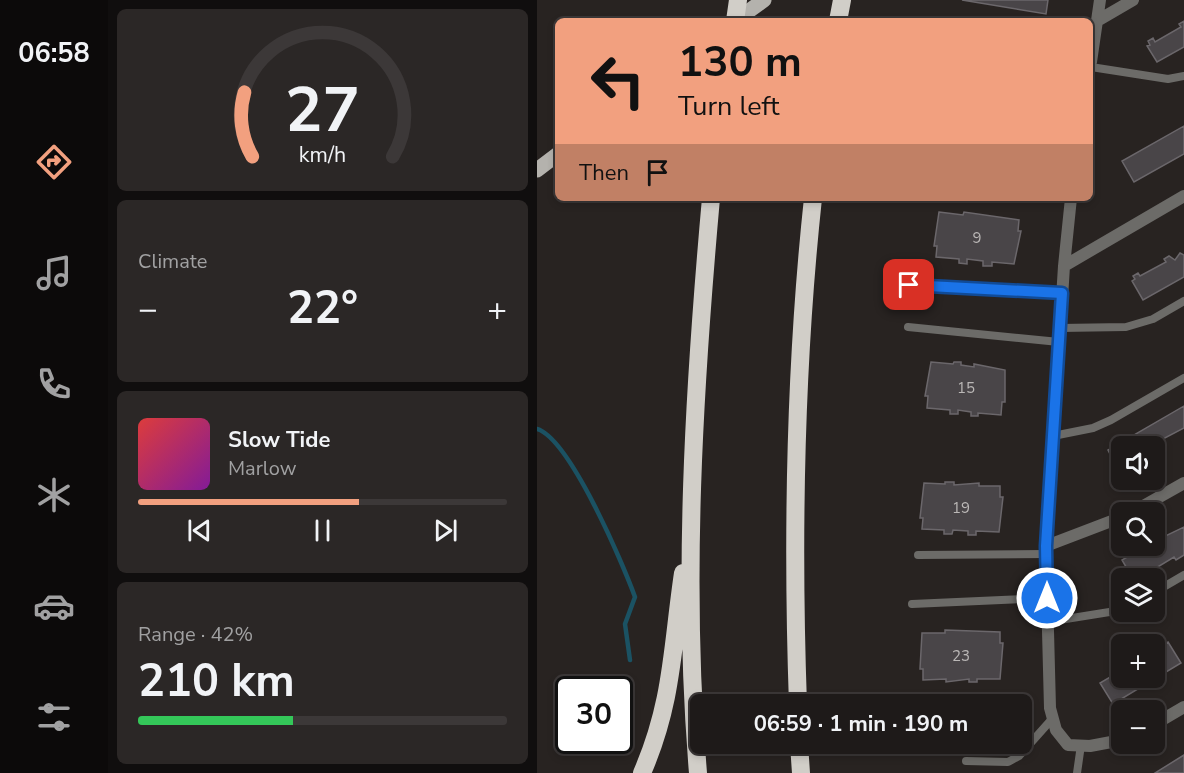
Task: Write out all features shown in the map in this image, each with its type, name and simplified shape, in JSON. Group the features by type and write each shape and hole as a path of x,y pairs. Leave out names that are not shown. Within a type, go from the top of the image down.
{"highway":[{"path":"735,18 738,0"},
{"path":"839,18 842,0"},
{"path":"698,773 693,680 691,514 702,304 711,201"},
{"path":"798,694 794,532 800,354 813,201"},
{"path":"642,773 654,744 670,689 691,514"},
{"path":"800,754 801,773"}],"main road":[{"path":"739,18 763,0"},
{"path":"537,170 555,156"}],"street":[{"path":"1093,43 1100,0"},
{"path":"1097,21 1133,0"},
{"path":"1064,266 1184,196"},
{"path":"1071,201 1062,293 1046,550 1048,685 1052,719 1056,730 1075,745 1111,741"},
{"path":"1150,502 1184,483"},
{"path":"1046,550 1111,522"},
{"path":"1165,718 1184,707"}],"lane":[{"path":"1093,67 1168,79 1184,76"},
{"path":"909,285 1062,293"},
{"path":"1060,328 1126,327 1153,319 1184,301"},
{"path":"908,327 1059,342"},
{"path":"1053,436 1093,428 1184,378"},
{"path":"918,555 1046,550"},
{"path":"1165,586 1184,575"},
{"path":"912,604 1047,598"},
{"path":"1047,622 1111,612"},
{"path":"966,761 1008,762 1019,756 1052,719"},
{"path":"1075,745 1077,773"}],"building":[{"path":"962,0 1048,0 1046,14"},
{"path":"1184,21 1184,47 1157,62 1147,46 1150,45 1148,41 1153,38 1155,42 1181,27 1179,24"},
{"path":"1184,126 1184,154 1134,182 1122,161"},
{"path":"939,212 963,215 964,212 1019,220 1018,231 1021,231 1014,264 992,262 992,266 983,266 983,261 967,259 967,264 959,263 959,259 936,257 937,246 934,246"},
{"path":"1180,253 1184,255 1184,277 1143,300 1132,281 1135,279 1133,276 1138,273 1140,276 1166,262 1164,259 1169,256 1175,260"},
{"path":"931,362 953,364 961,362 961,365 974,367 974,364 1005,370 1005,402 1002,402 1001,415 978,413 978,416 971,416 971,412 958,410 958,414 950,414 950,410 927,408 928,396 925,396"},
{"path":"1184,406 1184,428 1165,438 1165,436 1132,436"},
{"path":"945,482 954,482 954,485 979,483 979,486 1000,486 1000,497 1003,497 999,532 976,531 976,535 968,535 968,531 953,530 952,534 944,534 944,530 922,529 923,518 920,518 924,483 945,484"},
{"path":"1184,527 1184,555 1176,560 1174,557 1156,568 1127,568 1122,560 1129,556 1165,556 1165,536"},
{"path":"945,630 1000,632 1000,643 1003,643 1000,679 977,679 977,682 969,682 969,679 946,682 946,679 923,680 923,669 920,669 922,633 945,633"},
{"path":"1168,642 1181,663 1165,673 1165,644"},
{"path":"1111,676 1111,688 1140,688 1120,700 1111,701 1100,683"},
{"path":"956,754 1014,754 956,755"},
{"path":"1184,755 1184,773 1155,773"}],"waterway":[{"path":"537,429 550,438 565,455 579,478 594,504 629,581 635,597 625,624 630,660"}],"route":[{"path":"909,285 1062,293 1046,546 1047,598"}]}
